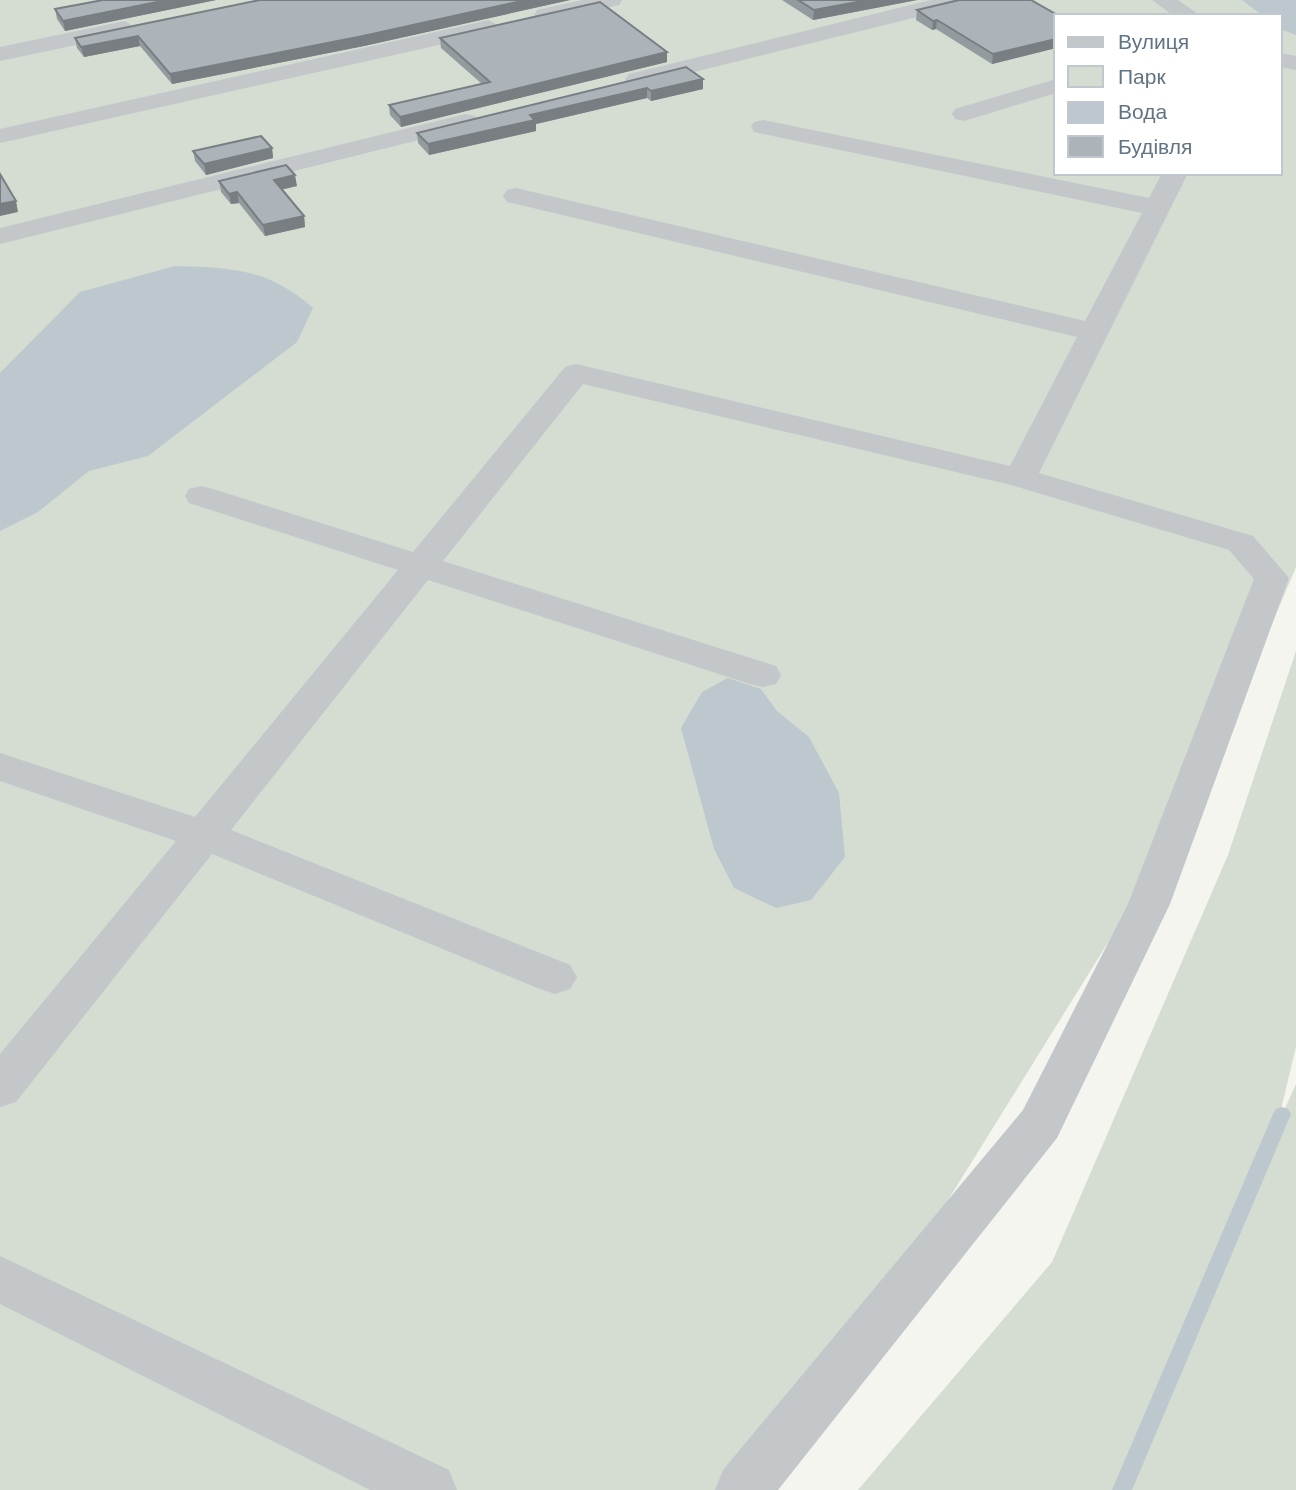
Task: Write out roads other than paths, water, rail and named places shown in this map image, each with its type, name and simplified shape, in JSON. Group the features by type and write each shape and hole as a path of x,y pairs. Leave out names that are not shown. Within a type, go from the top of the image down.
{"lane":[{"path":"0,136 611,0"},
{"path":"620,83 958,0"},
{"path":"1163,0 1188,14"},
{"path":"0,54 144,24"},
{"path":"964,114 1054,87"},
{"path":"0,236 485,117"},
{"path":"763,127 1157,208"},
{"path":"1020,478 1174,175"},
{"path":"516,196 1094,332"},
{"path":"0,1088 576,373 1020,478 1241,543 1272,578 1149,904 1040,1124 743,1490"},
{"path":"201,496 764,675"},
{"path":"0,767 204,835 555,977"},
{"path":"0,1279 429,1490"}],"water":[{"path":"1242,0 1296,0 1296,35 1282,30 1282,14 1260,14"},
{"path":"175,266 232,270 265,278 313,308 297,342 148,456 89,471 38,512 0,531 0,373 80,292"},
{"path":"728,678 761,689 777,711 809,737 839,793 845,857 811,900 776,908 734,888 714,849 681,728 702,692"}],"waterway":[{"path":"1122,1490 1282,1114"}]}
